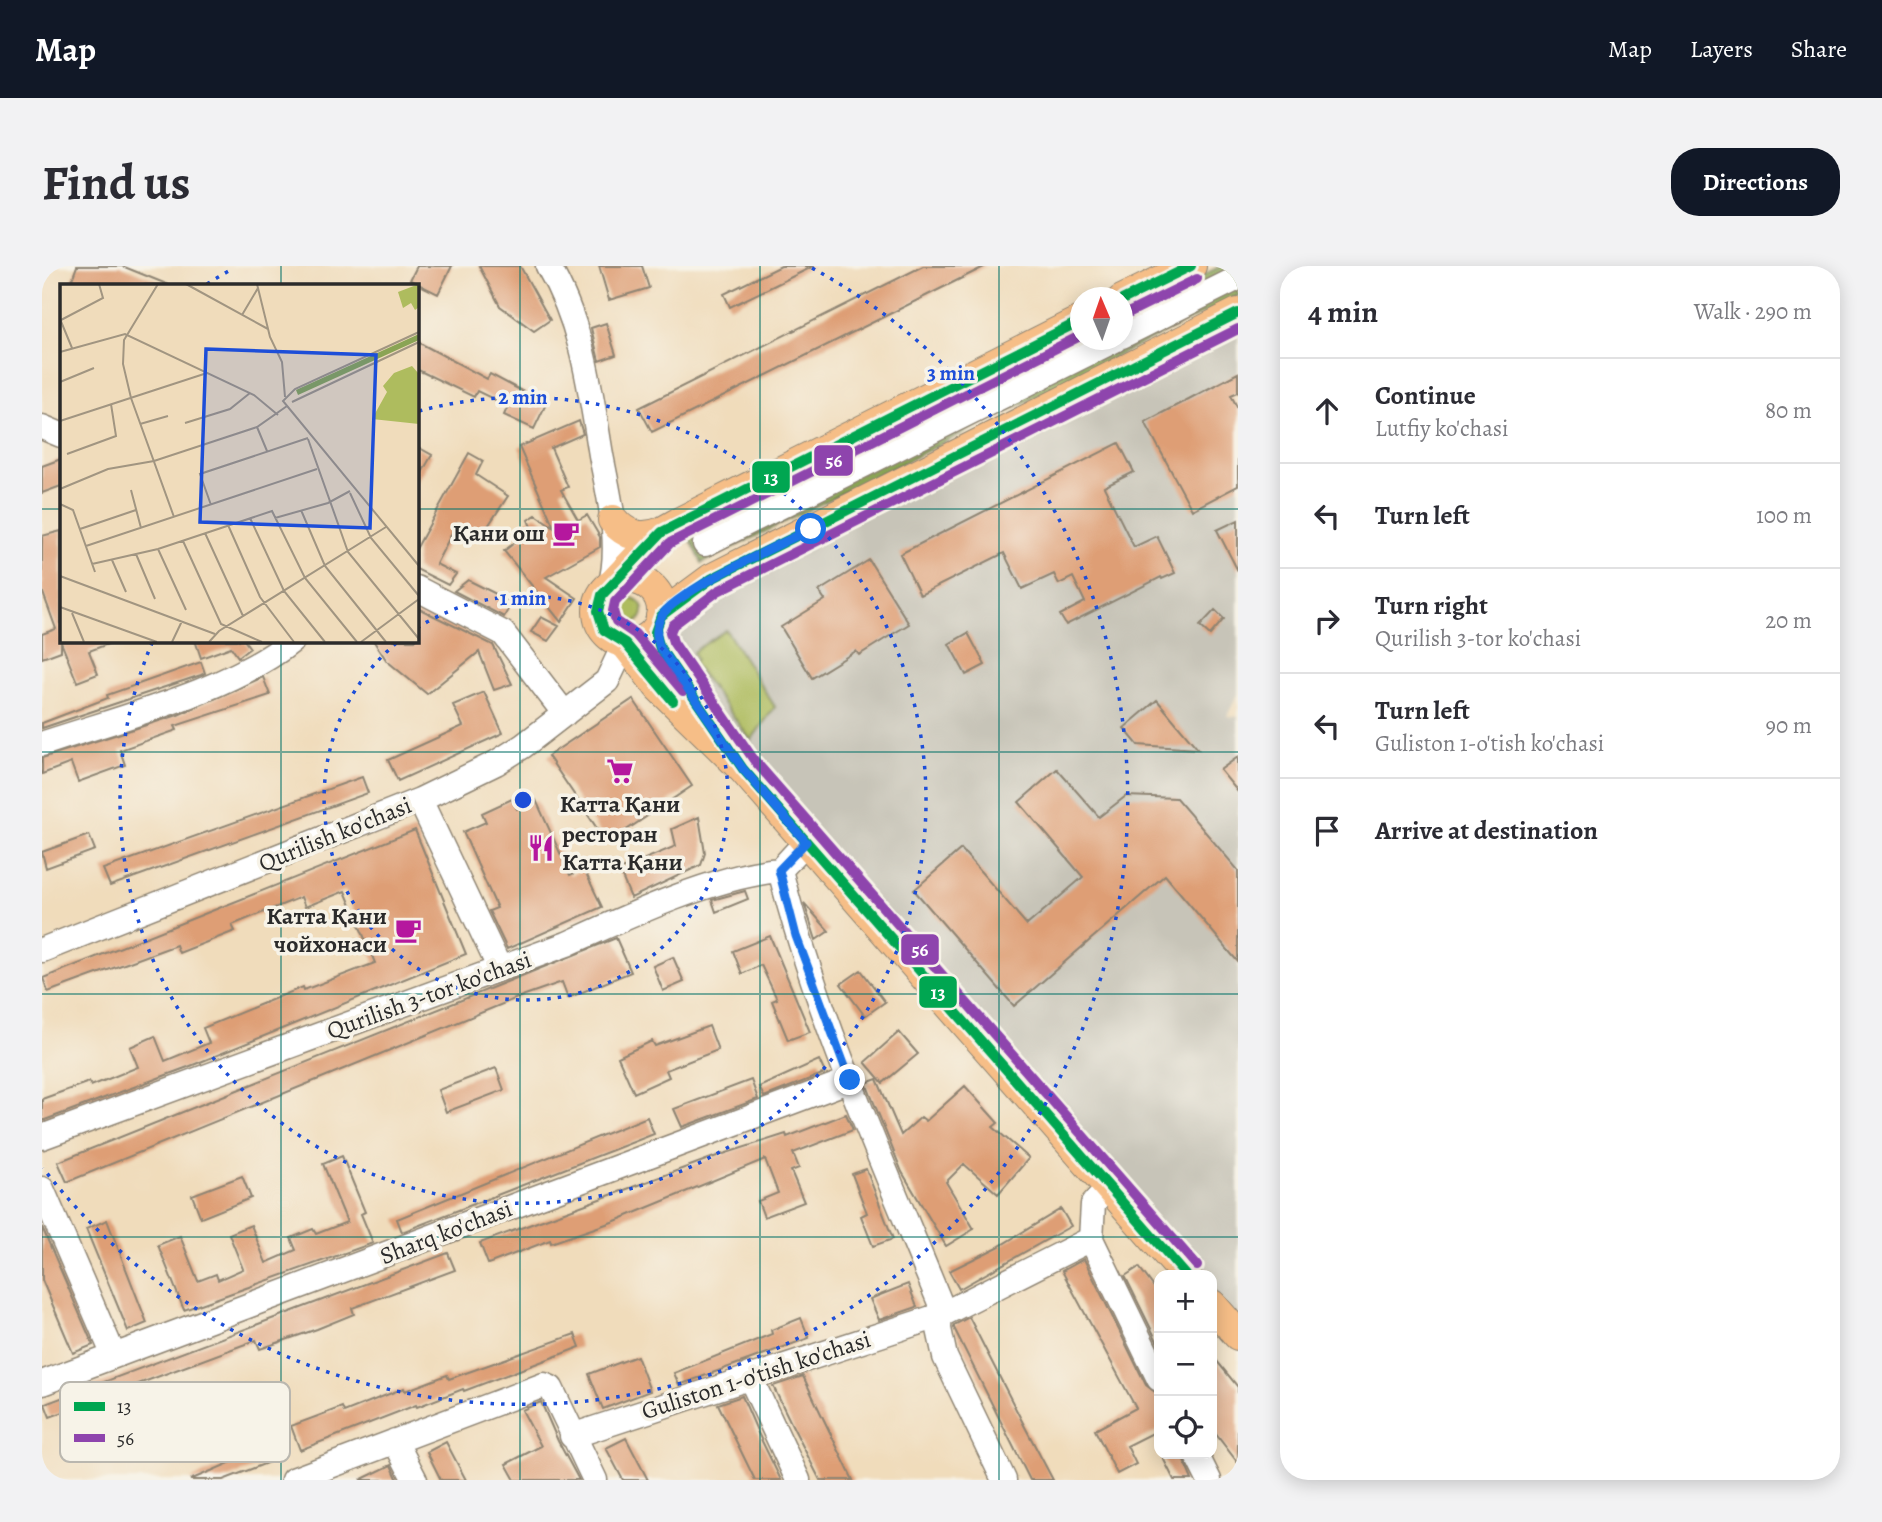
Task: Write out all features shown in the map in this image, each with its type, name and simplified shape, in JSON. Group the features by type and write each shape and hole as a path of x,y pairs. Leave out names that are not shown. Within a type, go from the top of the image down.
{"main road":[{"path":"1133,295 1191,266"},
{"path":"625,643 640,642 711,579 1238,313"},
{"path":"613,520 622,530 635,536 648,537 662,532 1070,326"},
{"path":"662,532 600,600 599,621 607,634 625,643 646,672 743,769 1182,1270"},
{"path":"610,587 630,579 650,587 659,600 660,648 743,769"},
{"path":"1217,1311 1238,1335"}],"street":[{"path":"548,266 565,297 587,365 613,520 615,560 610,587"},
{"path":"1133,330 1238,278"},
{"path":"705,544 1095,350"},
{"path":"613,520 650,587"},
{"path":"418,589 503,633 565,714"},
{"path":"42,744 227,680 276,654 291,642"},
{"name":"Qurilish ko'chasi","path":"607,681 625,643"},
{"name":"Qurilish ko'chasi","path":"42,950 420,800 496,763 607,681 646,672"},
{"path":"420,800 500,969"},
{"path":"806,842 779,870 796,936 850,1080 940,1303 939,1329 945,1357 1004,1480"},
{"name":"Qurilish 3-tor ko'chasi","path":"42,1137 500,969 618,920 750,873 779,870"},
{"name":"Sharq ko'chasi","path":"42,1383 850,1080"},
{"path":"1109,1186 1093,1204 1091,1239 1154,1369"},
{"path":"42,1189 114,1356"},
{"name":"Guliston 1-o'tish ko'chasi","path":"572,1436 749,1375 941,1315 1091,1239"},
{"path":"749,1375 798,1480"},
{"path":"293,1480 544,1385 551,1388 595,1480"},
{"path":"395,1441 415,1480"},
{"path":"1198,1459 1209,1480"}],"shaded area":[{"path":"1238,313 1238,373 1145,422 1192,510 1238,486 1238,694 1227,716 1238,717 1238,1335 1217,1311 1217,1270 1182,1270 743,769 669,662 660,621"}],"green space":[{"path":"1221,266 1238,266 1238,296 1133,348 1133,310"},
{"path":"1070,341 1070,350 1130,350 702,563 687,532"},
{"path":"630,598 639,602 643,611 639,620 630,624 621,620 617,611 621,602"},
{"path":"726,630 775,707 751,740 693,663 696,660 693,652"}],"building":[{"path":"77,266 122,266 167,284 70,284"},
{"path":"417,266 452,266 438,294 410,280"},
{"path":"479,266 520,266 550,320 534,331 500,306"},
{"path":"599,266 642,266 649,288 609,300"},
{"path":"781,266 814,266 730,307 724,294"},
{"path":"923,266 986,266 652,432 639,408"},
{"path":"606,323 616,355 599,361 591,328"},
{"path":"418,342 487,379 490,374 546,404 534,429 504,415 508,406 477,391 474,397 418,370"},
{"path":"1238,373 1238,392 1231,395 1238,409 1238,486 1192,510 1145,422"},
{"path":"579,421 583,434 551,448 568,487 561,490 578,520 587,515 600,537 600,547 546,577 577,598 561,622 504,551 532,529 528,520 536,515 554,527 519,447"},
{"path":"1119,443 1134,472 1104,487 1134,547 1157,536 1175,573 1162,579 1161,577 1066,625 1060,615 1085,602 1073,577 1059,584 1054,574 1022,589 1004,553 920,595 900,554"},
{"path":"418,447 432,455 418,480"},
{"path":"469,453 483,461 476,475 508,496 480,538 457,523 436,564 456,574 448,585 418,570 418,545"},
{"path":"60,459 60,486 42,493 42,466"},
{"path":"1238,520 1238,571 1217,530"},
{"path":"60,531 61,651 42,658 42,634 56,629 42,590 42,536"},
{"path":"869,560 909,624 859,655 856,651 812,678 781,627 825,600 819,591"},
{"path":"468,580 512,602 504,617 454,591"},
{"path":"418,608 493,645 512,684 494,690 479,652 427,694 387,661 374,642 418,642"},
{"path":"1215,610 1224,619 1210,635 1200,626"},
{"path":"541,617 559,626 548,641 531,632"},
{"path":"968,633 985,665 966,675 949,644"},
{"path":"61,642 113,642 89,651 98,674 77,682"},
{"path":"196,642 246,642 250,648 238,657 231,647 201,658"},
{"path":"201,662 205,673 201,675 42,728 42,723 108,698 107,695"},
{"path":"263,677 270,695 175,726 177,730 120,750 125,765 78,782 71,763 42,774 42,758 178,715"},
{"path":"484,692 503,733 398,781 388,760 463,726 453,705"},
{"name":"Катта Қани","path":"633,699 692,786 607,843 548,756"},
{"path":"1157,700 1198,749 1138,745 1124,728"},
{"path":"1238,757 1238,792 1220,770"},
{"path":"1057,769 1099,817 1126,796 1176,798 1238,870 1238,962 1165,875 1014,1006 914,890 961,849 1027,925 1083,877 1019,802"},
{"path":"362,777 368,793 110,886 103,869"},
{"path":"512,799 517,809 536,800 570,875 584,869 602,907 507,949 489,911 497,908 463,832 486,822 482,813"},
{"path":"699,817 705,853 701,865 631,898 619,870 676,846 672,829"},
{"path":"415,830 466,954 188,1067 42,1121 42,1099 89,1082 91,1086 138,1067 130,1047 155,1036 165,1061 209,1043 203,1028 303,987 304,990 375,963 345,891 305,907 301,897 232,925 235,931 179,953 176,945 48,992 43,978"},
{"path":"89,835 95,850 46,868 42,852"},
{"path":"745,891 748,899 716,912 712,900"},
{"path":"804,903 829,931 816,940 810,921"},
{"path":"770,936 810,1032 788,1040 772,1001 777,999 761,965 742,974 733,951"},
{"path":"616,938 631,972 568,998 562,982 522,996 67,1182 58,1162"},
{"path":"673,957 684,982 663,991 653,966"},
{"path":"861,970 885,1002 865,1016 841,984"},
{"path":"709,1026 718,1050 666,1070 669,1077 634,1093 618,1057 652,1041 655,1046"},
{"path":"899,1032 918,1054 883,1083 865,1062"},
{"path":"819,1060 825,1073 764,1097 759,1087"},
{"path":"496,1068 504,1090 446,1112 438,1090"},
{"path":"877,1079 901,1135 921,1117 926,1121 965,1086 998,1123 993,1127 1029,1158 998,1194 964,1164 946,1182 974,1229 946,1246 902,1172 866,1083"},
{"path":"751,1080 758,1099 682,1127 674,1109"},
{"path":"846,1114 853,1130 793,1153 799,1168 791,1171 804,1202 764,1217 758,1201 778,1193 765,1159 615,1221 551,1243 550,1240 488,1264 480,1243 717,1156 786,1134 787,1137"},
{"path":"647,1117 654,1134 402,1232 397,1219"},
{"path":"342,1156 365,1212 361,1214 373,1243 184,1310 158,1245 180,1236 198,1281 216,1274 218,1280 243,1269 229,1234 251,1225 266,1263 296,1250 291,1238 313,1229 316,1234 347,1222 323,1164"},
{"path":"866,1169 893,1239 873,1246 861,1216 867,1213 852,1174"},
{"path":"242,1176 251,1198 201,1218 192,1195"},
{"path":"1061,1209 1071,1226 959,1289 949,1271 998,1247"},
{"path":"107,1220 147,1323 128,1331 86,1229"},
{"path":"42,1227 93,1345 73,1353 42,1280"},
{"path":"448,1253 455,1270 352,1308 354,1314 260,1349 256,1340 144,1382 104,1382"},
{"path":"1084,1259 1146,1385 1154,1391 1154,1432 1127,1446 1136,1464 1117,1474 1095,1430 1136,1408 1062,1271"},
{"path":"1139,1267 1154,1287 1154,1335 1125,1276"},
{"path":"908,1284 917,1307 879,1320 870,1299"},
{"path":"969,1317 1053,1480 1030,1480 954,1328 954,1325"},
{"path":"801,1318 809,1338 679,1385 674,1373 772,1334 771,1330"},
{"path":"575,1334 580,1347 464,1391 463,1389 417,1407 416,1405 300,1450 291,1426 342,1407 344,1412 404,1388 405,1391 447,1375 449,1379"},
{"path":"637,1356 650,1391 603,1409 589,1374"},
{"path":"1217,1361 1238,1387 1238,1463 1217,1436"},
{"path":"803,1376 853,1480 820,1480 773,1386"},
{"path":"742,1396 781,1480 755,1480 718,1404"},
{"path":"60,1398 60,1413 50,1417 45,1404"},
{"path":"541,1402 579,1480 515,1480 506,1464 541,1446 522,1410"},
{"path":"626,1438 648,1480 623,1480 606,1448"},
{"path":"446,1442 466,1480 441,1480 427,1452"},
{"path":"1164,1459 1183,1459 1192,1480 1174,1480"},
{"path":"232,1462 269,1462 223,1480 190,1480"},
{"path":"391,1465 398,1480 360,1480"}],"transit line":[{"name":"13","path":"1133,295 1191,266"},
{"name":"56","path":"1133,311 1197,279"},
{"name":"13","path":"1182,1270 743,769 660,648 655,632 661,616 711,579 1238,313"},
{"name":"13","path":"673,701 625,643 604,630 598,611 602,595 662,532 1070,326"},
{"name":"56","path":"1197,1266 754,760 673,642 670,632 673,625 718,591 1238,329"},
{"name":"56","path":"683,691 635,634 616,621 613,611 615,602 670,543 1070,341"}],"place":[{"name":"Қани ош","path":"566,533"},
{"name":"Катта Қани","path":"620,771"},
{"name":"ресторан Катта Қани","path":"541,848"},
{"name":"Катта Қани чойхонаси","path":"408,930"}],"route":[{"path":"811,529 701,585 661,616 655,632 660,648 743,769 806,842 779,870 796,936 850,1080"}]}
